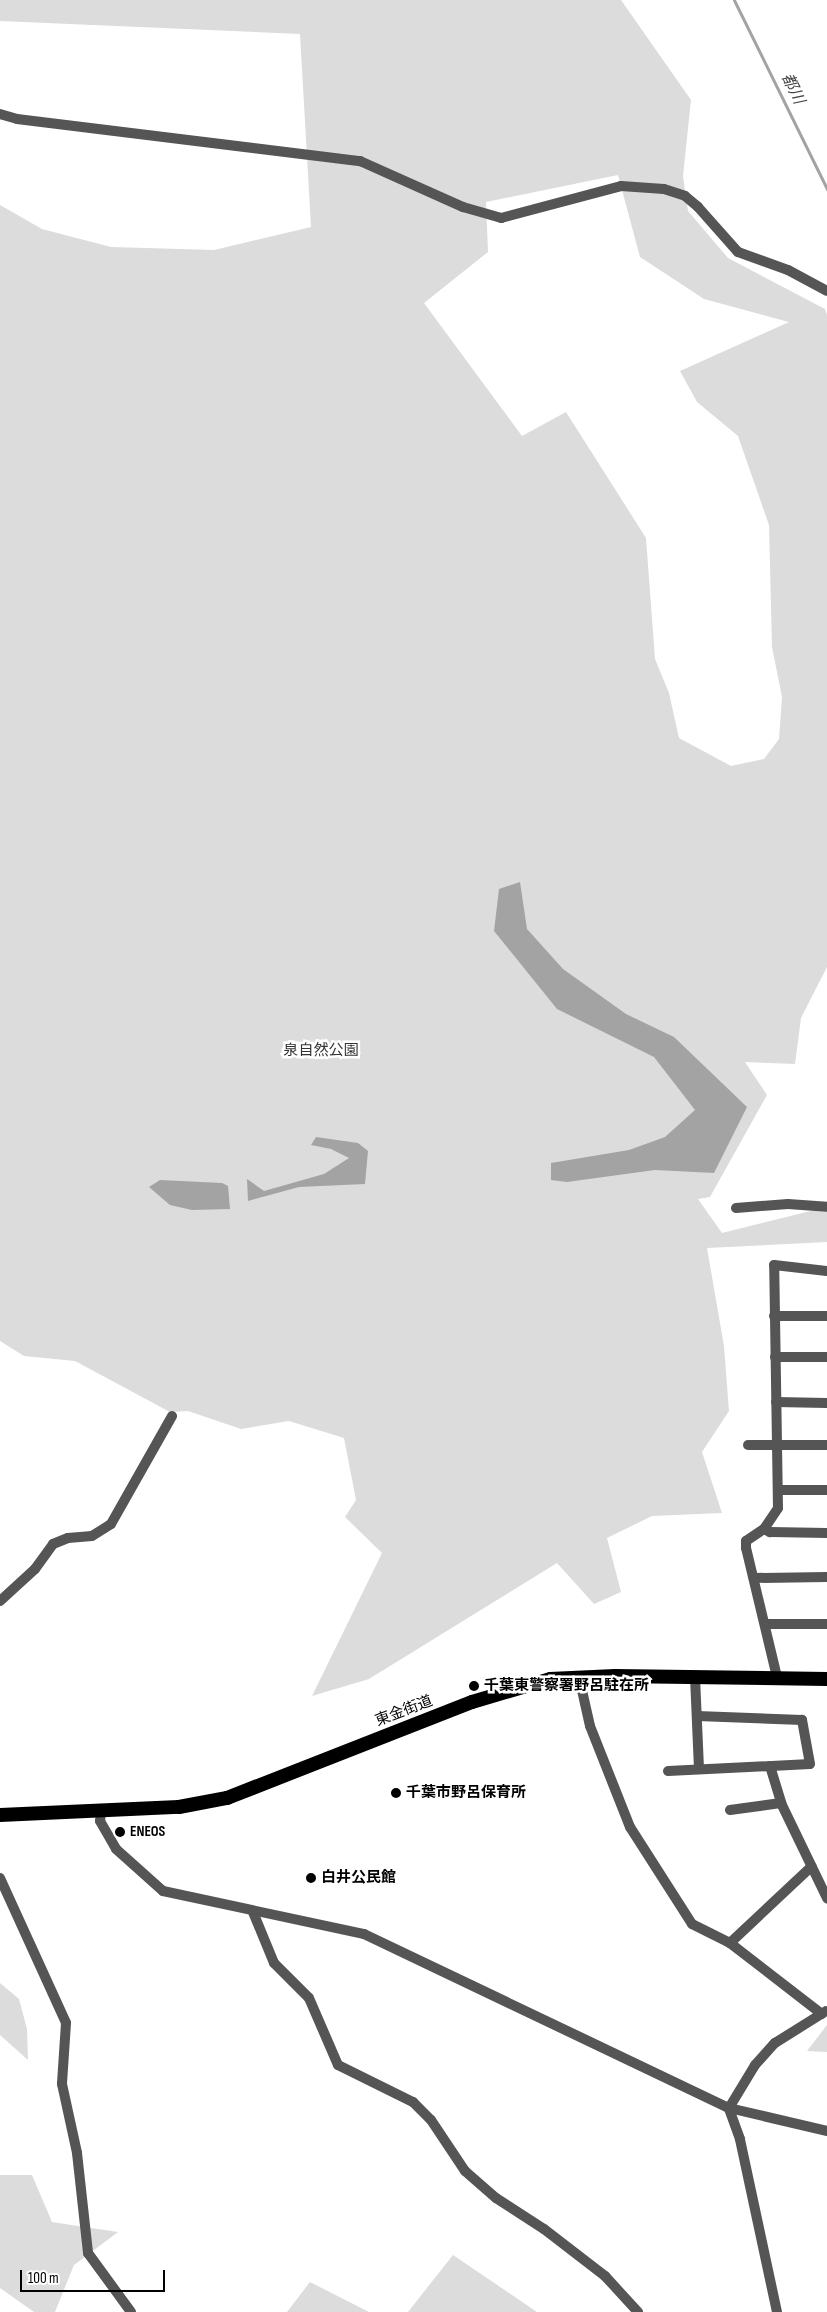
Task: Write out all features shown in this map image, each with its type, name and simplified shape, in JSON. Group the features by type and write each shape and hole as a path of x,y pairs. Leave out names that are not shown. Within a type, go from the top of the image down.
{"highway":[{"name":"東金街道","path":"0,1815 101,1812 179,1807 227,1798 497,1693 550,1679 579,1677 827,1678"}],"street":[{"path":"0,114 17,119 360,162 463,207 501,218 621,186 664,189 685,196 698,207 738,252 788,270 827,290"},
{"path":"736,1208 788,1204 827,1207"},
{"path":"777,1677 746,1541 764,1529 774,1518 779,1490 774,1265 827,1271"},
{"path":"774,1316 827,1316"},
{"path":"775,1356 827,1357"},
{"path":"776,1402 827,1403"},
{"path":"0,1601 35,1569 53,1544 68,1538 92,1536 111,1524 172,1416"},
{"path":"748,1445 827,1445"},
{"path":"779,1490 827,1490"},
{"path":"764,1529 770,1532 827,1532"},
{"path":"754,1578 827,1577"},
{"path":"766,1624 827,1624"},
{"path":"579,1677 590,1726 630,1827 692,1924 730,1943 824,2012 775,2043 755,2065 729,2108"},
{"path":"695,1677 699,1769"},
{"path":"668,1770 810,1764 802,1720 697,1716"},
{"path":"770,1766 781,1803 827,1898"},
{"path":"730,1810 781,1803"},
{"path":"101,1812 100,1821 116,1849 154,1885 182,1897 356,1932 399,1948 594,2046 729,2108 827,2131"},
{"path":"730,1943 812,1866"},
{"path":"0,1878 66,2024 68,2035 62,2084 77,2153 88,2253 131,2312"},
{"path":"253,1912 274,1963 309,1998 338,2065 413,2102 431,2120 465,2171 496,2198 544,2228 605,2276 638,2312"},
{"path":"729,2108 740,2139 778,2312"}],"green space":[{"name":"泉自然公園","path":"0,0 621,0 691,100 683,176 688,211 728,258 825,309 827,315 827,967 801,1018 795,1064 745,1062 767,1095 710,1197 698,1199 722,1233 827,1207 827,1242 707,1248 724,1346 729,1411 702,1452 722,1513 652,1516 607,1538 621,1592 594,1604 557,1563 369,1679 312,1696 382,1553 345,1517 356,1500 344,1438 289,1421 241,1429 188,1411 170,1412 75,1361 24,1356 0,1341 0,205 42,229 111,247 214,250 311,227 300,34 0,21","holes":["618,175 640,257 704,299 789,322 680,371 697,402 738,436 769,525 772,647 782,697 779,739 764,759 731,766 679,738 669,693 655,659 646,538 566,412 522,436 424,303 488,252 486,202"]},
{"path":"0,1983 19,1999 27,2029 28,2060 0,2035"},
{"path":"827,2025 827,2052 807,2051"},
{"path":"0,2175 32,2175 52,2222 118,2232 74,2265 55,2312 34,2312 0,2288"},
{"path":"453,2255 537,2312 408,2312"},
{"path":"310,2282 369,2312 287,2312"}],"shaded area":[{"path":"520,882 527,929 563,969 626,1014 674,1037 747,1107 714,1173 655,1170 567,1182 551,1180 551,1163 629,1150 665,1137 695,1110 654,1057 557,1009 494,931 499,889"},
{"path":"316,1137 358,1143 368,1151 365,1184 299,1187 248,1201 247,1179 264,1191 324,1174 349,1158 331,1149 311,1145"},
{"path":"160,1180 222,1183 228,1186 230,1209 192,1210 170,1205 149,1187"}],"waterway":[{"name":"都川","path":"734,0 827,189"}],"place":[{"name":"千葉東警察署野呂駐在所","path":"474,1686"},
{"name":"千葉市野呂保育所","path":"396,1793"},
{"name":"ENEOS","path":"120,1832"},
{"name":"白井公民館","path":"311,1878"}]}
